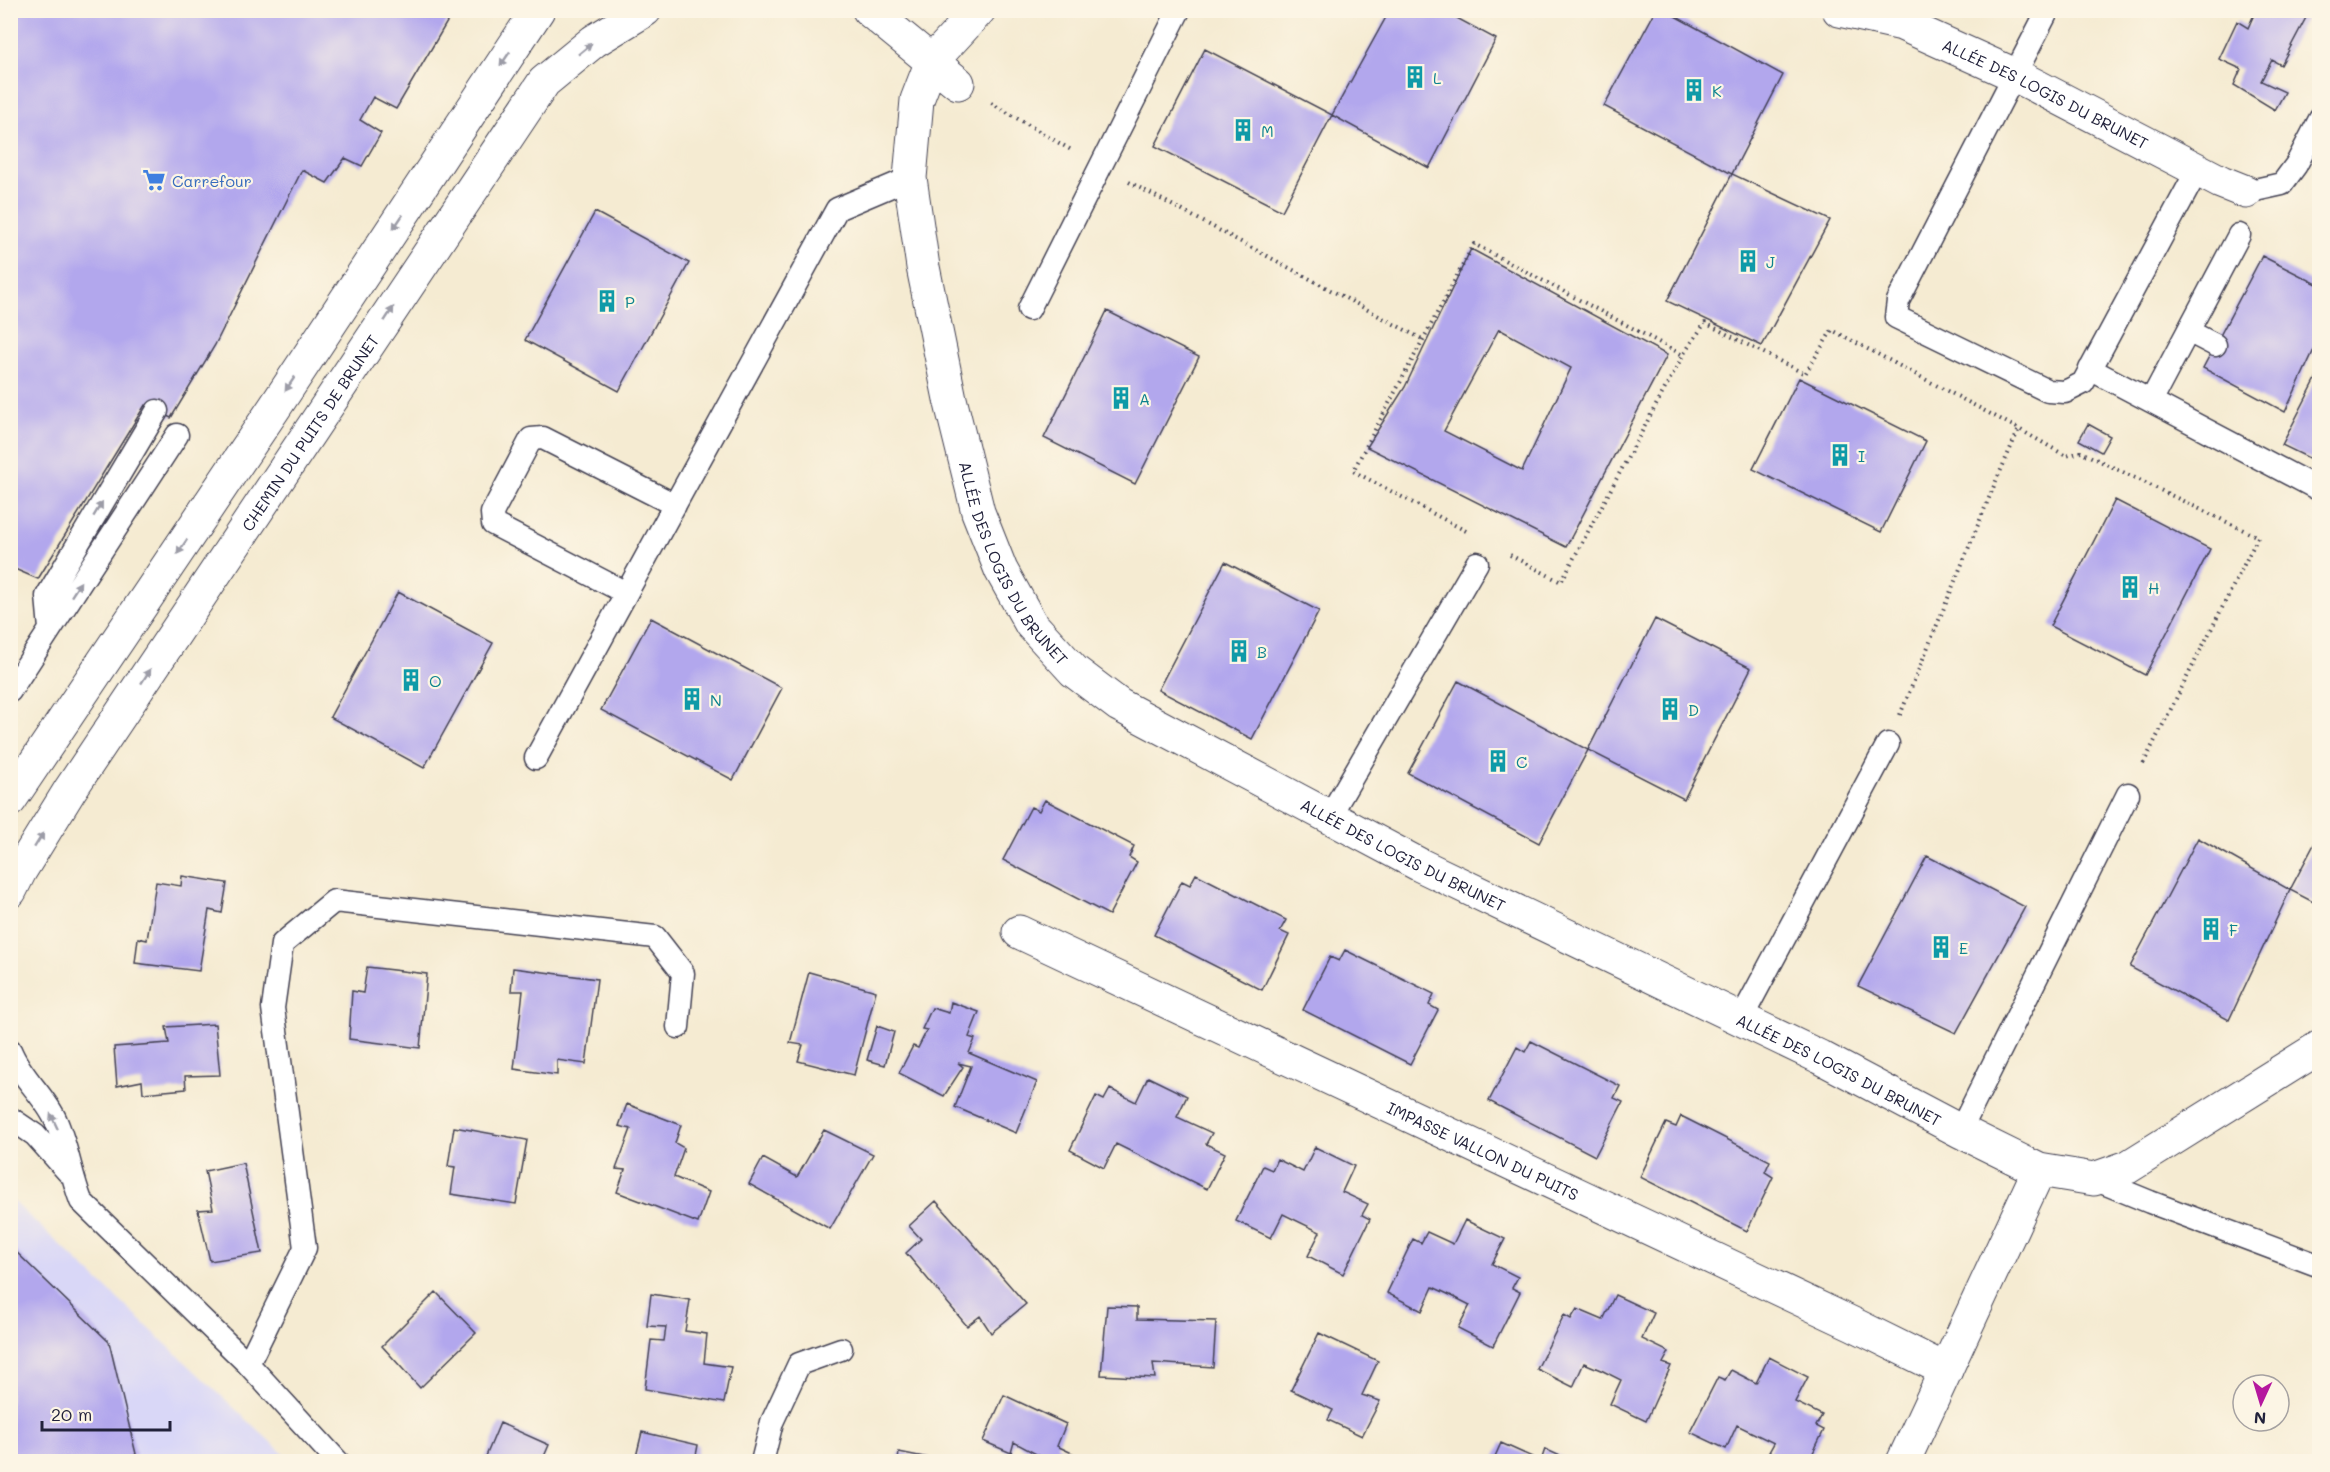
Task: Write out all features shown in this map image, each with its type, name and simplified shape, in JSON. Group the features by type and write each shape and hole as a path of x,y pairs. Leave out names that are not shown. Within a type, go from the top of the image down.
{"street":[{"path":"10,800 275,407 538,10"},
{"name":"CHEMIN DU PUITS DE BRUNET","path":"10,891 70,790 544,82 594,41 645,10"},
{"name":"ALLÉE DES LOGIS DU BRUNET","path":"979,10 932,61 917,100 910,178 923,267 950,399 978,512 1001,570 1031,624 1074,671 1119,705 1420,865 1820,1057 2039,1170 2094,1179 2128,1167 2319,1047"},
{"name":"ALLÉE DES LOGIS DU BRUNET","path":"1839,10 1902,24 2015,75 2246,192"},
{"path":"884,16 958,83"},
{"name":"IMPASSE VALLON DU PUITS","path":"1019,932 1853,1324 1946,1370"},
{"path":"1903,1461 2039,1170"}],"lane":[{"path":"1029,309 1179,10"},
{"path":"2048,10 1898,301 1896,317 2048,391 2065,392 2083,383 2198,169"},
{"path":"2246,192 2282,184 2296,165 2319,119"},
{"path":"536,758 837,209 910,178"},
{"path":"2151,401 2239,235"},
{"path":"2188,331 2215,345"},
{"path":"2091,369 2319,490"},
{"path":"50,629 47,596 157,411"},
{"path":"10,691 177,435"},
{"path":"626,593 493,524 492,513 531,439 543,438 675,505"},
{"path":"1329,817 1477,563"},
{"path":"1741,1019 1888,744"},
{"path":"1960,1131 2128,794"},
{"path":"248,1364 305,1248 273,1008 282,944 334,901 655,937 683,973 678,1027"},
{"path":"10,1050 15,1063 56,1119 81,1201 248,1364 338,1461"},
{"path":"10,1118 35,1135 72,1176"},
{"path":"2094,1179 2319,1266"},
{"path":"762,1461 772,1422 799,1364 841,1349"}],"path":[{"path":"958,83 1100,167 1422,339"},
{"path":"1467,532 1353,471 1474,244 1683,355"},
{"path":"1509,554 1561,582 1683,355 1705,323 1805,374 1832,330 2066,456 2081,452 2258,537 2128,794"},
{"path":"1888,744 2019,429"}],"shaded area":[{"path":"11,1199 291,1461 11,1461"}],"building":[{"name":"Carrefour","path":"10,10 454,10 396,109 373,97 360,120 381,133 362,166 345,158 327,183 302,170 215,345 171,418 145,405 38,579 10,567"},
{"name":"L","path":"1390,10 1442,10 1496,39 1429,168 1332,115"},
{"name":"K","path":"1656,10 1664,10 1783,75 1732,174 1604,106"},
{"path":"2256,10 2310,10 2281,65 2272,60 2261,81 2285,92 2275,110 2234,85 2241,69 2219,59 2237,21 2248,28"},
{"name":"M","path":"1205,49 1332,115 1282,211 1155,146"},
{"name":"J","path":"1732,174 1830,220 1762,346 1667,301"},
{"name":"P","path":"595,212 689,263 619,391 525,340"},
{"path":"1471,249 1667,355 1566,547 1367,447 1405,387","holes":["1499,329 1571,368 1522,471 1444,431"]},
{"path":"2262,256 2319,285 2319,339 2285,412 2203,368"},
{"name":"A","path":"1107,311 1199,357 1135,484 1044,438"},
{"path":"2319,373 2319,463 2282,445"},
{"name":"I","path":"1799,378 1926,441 1881,532 1753,469"},
{"path":"2088,424 2110,436 2101,452 2079,440"},
{"name":"H","path":"2115,500 2210,549 2145,675 2050,626"},
{"name":"B","path":"1225,562 1319,611 1252,739 1158,690"},
{"name":"O","path":"398,592 493,643 424,768 330,717"},
{"name":"N","path":"651,618 782,688 733,780 601,710"},
{"name":"D","path":"1655,619 1751,668 1684,799 1588,750"},
{"name":"C","path":"1458,681 1588,750 1539,843 1408,773"},
{"path":"1045,800 1134,846 1129,857 1137,862 1109,915 1003,860 1031,807 1039,811"},
{"path":"2319,835 2319,905 2290,890"},
{"name":"F","path":"2198,838 2290,890 2229,1020 2130,967"},
{"name":"E","path":"1927,856 2025,907 1956,1033 1858,986"},
{"path":"1196,874 1286,920 1280,931 1289,935 1262,990 1154,935 1182,881 1190,885"},
{"path":"182,876 227,883 222,913 209,910 199,971 135,963 138,938 147,940 156,882 181,886"},
{"path":"1345,950 1434,994 1429,1005 1438,1010 1410,1064 1303,1010 1330,957 1339,961"},
{"path":"367,967 427,974 420,1048 349,1039 352,991 363,993"},
{"path":"513,968 597,979 586,1064 557,1060 557,1075 514,1069 523,991 511,991"},
{"path":"809,972 876,991 854,1075 798,1061 803,1045 790,1043"},
{"path":"951,1002 979,1012 969,1037 975,1039 969,1053 1037,1082 1016,1133 955,1107 971,1066 958,1063 963,1067 944,1096 899,1073 913,1046 918,1048 927,1030 922,1029 932,1008 949,1013"},
{"path":"215,1024 220,1075 185,1076 186,1089 143,1093 142,1081 117,1086 114,1047 169,1043 166,1027"},
{"path":"877,1026 894,1032 885,1065 867,1060"},
{"path":"1531,1041 1620,1086 1614,1098 1623,1102 1595,1156 1489,1101 1517,1047 1525,1052"},
{"path":"1148,1077 1187,1096 1177,1117 1212,1133 1206,1144 1225,1153 1207,1189 1116,1144 1104,1168 1070,1150 1096,1096 1104,1100 1110,1089 1136,1102"},
{"path":"627,1104 681,1125 675,1143 684,1148 674,1177 709,1192 698,1223 617,1192 625,1170 616,1169 631,1129 619,1126"},
{"path":"1681,1116 1770,1161 1765,1172 1773,1177 1747,1231 1640,1177 1666,1123 1676,1127"},
{"path":"454,1127 527,1140 516,1204 451,1194 455,1167 448,1166"},
{"path":"824,1130 873,1154 830,1229 749,1184 763,1158 797,1177"},
{"path":"1315,1147 1354,1166 1342,1192 1368,1204 1362,1215 1370,1219 1343,1274 1308,1256 1320,1232 1283,1214 1271,1238 1236,1221 1263,1166 1272,1170 1277,1159 1303,1172"},
{"path":"243,1163 262,1253 210,1261 198,1210 213,1209 205,1171"},
{"path":"936,1201 1026,1304 991,1333 980,1316 967,1326 906,1253 921,1239 909,1226"},
{"path":"1465,1220 1505,1239 1492,1264 1518,1277 1512,1288 1520,1292 1493,1346 1458,1328 1470,1305 1452,1296 1433,1287 1422,1311 1387,1293 1413,1239 1421,1243 1427,1232 1453,1244"},
{"path":"10,1246 109,1342 136,1454 126,1461 10,1461"},
{"path":"436,1292 476,1333 420,1388 382,1346"},
{"path":"651,1294 690,1300 685,1331 707,1334 704,1363 731,1367 724,1403 645,1389 651,1340 664,1341 666,1327 647,1326"},
{"path":"1615,1295 1654,1313 1642,1339 1669,1352 1663,1363 1671,1366 1646,1421 1610,1404 1621,1380 1603,1371 1584,1363 1573,1387 1537,1369 1564,1315 1571,1319 1577,1309 1603,1320"},
{"path":"1107,1306 1137,1307 1137,1319 1216,1321 1213,1367 1153,1363 1155,1378 1101,1375"},
{"path":"1319,1333 1378,1361 1362,1395 1380,1401 1362,1436 1328,1420 1333,1410 1291,1390"},
{"path":"1769,1357 1808,1377 1795,1402 1822,1415 1816,1426 1824,1430 1809,1461 1764,1461 1774,1443 1737,1425 1726,1449 1690,1432 1718,1377 1725,1380 1731,1370 1756,1383"},
{"path":"1004,1395 1066,1424 1057,1446 1089,1461 1049,1461 1014,1442 1011,1453 983,1441"},
{"path":"500,1423 549,1445 542,1461 484,1461"},
{"path":"642,1432 698,1445 695,1461 635,1461"},
{"path":"1501,1443 1541,1461 1493,1461"},
{"path":"1545,1449 1571,1461 1541,1461"},
{"path":"899,1452 929,1458 928,1461 898,1461"}],"place":[{"name":"L","path":"1415,77"},
{"name":"K","path":"1694,90"},
{"name":"M","path":"1243,130"},
{"name":"Carrefour","path":"154,180"},
{"name":"J","path":"1748,261"},
{"name":"P","path":"607,301"},
{"name":"A","path":"1121,398"},
{"name":"I","path":"1840,455"},
{"name":"H","path":"2130,587"},
{"name":"B","path":"1239,651"},
{"name":"O","path":"411,680"},
{"name":"N","path":"692,699"},
{"name":"D","path":"1670,709"},
{"name":"C","path":"1498,761"},
{"name":"F","path":"2211,929"},
{"name":"E","path":"1941,947"}]}
